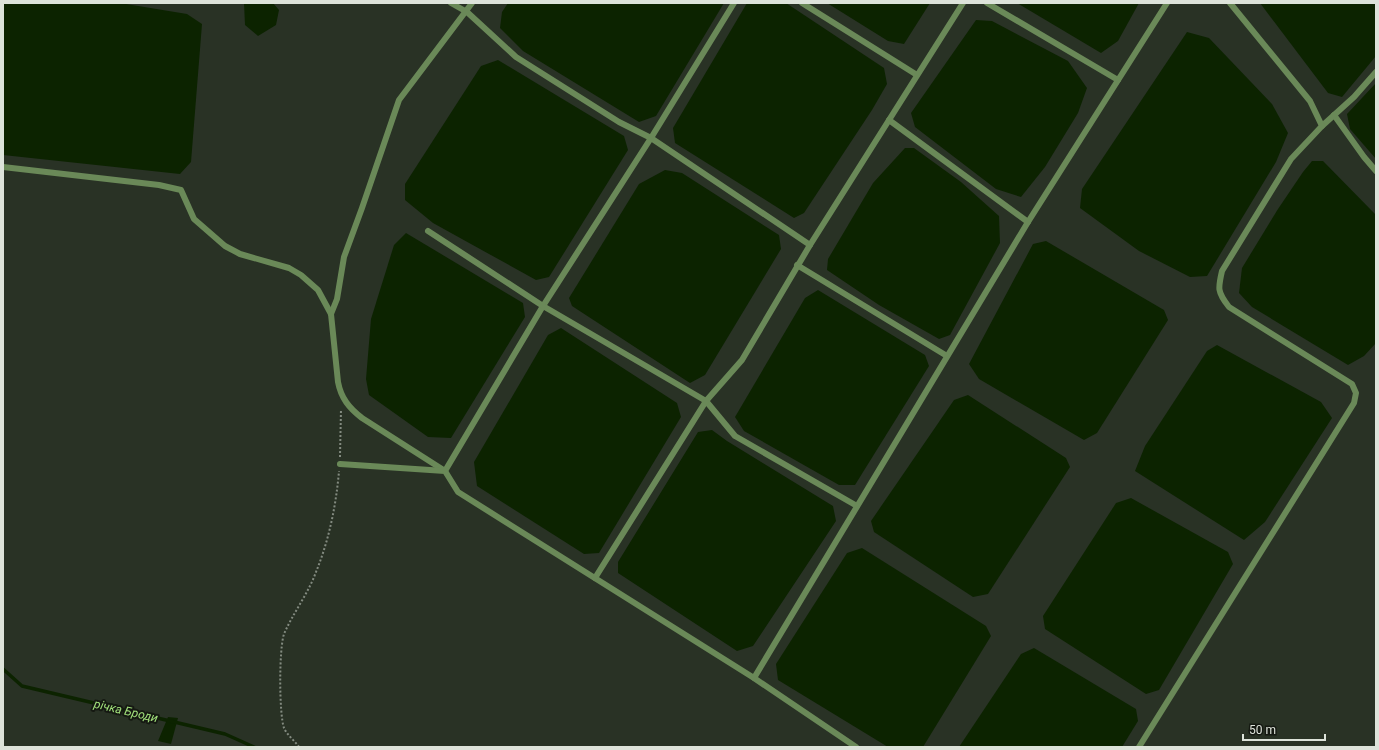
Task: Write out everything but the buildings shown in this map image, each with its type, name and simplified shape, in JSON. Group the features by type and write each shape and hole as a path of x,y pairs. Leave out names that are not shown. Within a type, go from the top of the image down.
{"lane":[{"path":"452,3 467,12 516,57 619,122 650,138 810,245"},
{"path":"331,314 338,299 344,257 399,100 467,12 472,3"},
{"path":"445,471 543,306 734,3"},
{"path":"802,3 917,76"},
{"path":"595,578 706,401 742,360 797,265 963,3"},
{"path":"987,3 1118,80"},
{"path":"754,678 1028,222 1167,3"},
{"path":"1230,3 1310,102 1322,126"},
{"path":"1139,747 1354,403 1356,393 1352,384 1229,307 1221,297 1219,285 1222,271 1291,159 1322,126 1354,97 1376,72"},
{"path":"1334,115 1376,171"},
{"path":"889,120 1028,222"},
{"path":"3,167 159,184 181,190 194,218 232,251 282,265 301,274 318,290 331,314 340,391 346,402 356,413 445,471 458,492 754,678 856,747"},
{"path":"428,231 543,306 706,401 735,436 857,506"},
{"path":"797,265 947,356"},
{"path":"340,464 445,471"}],"path":[{"path":"299,747 286,732 281,718 280,701 282,644 285,633 308,590 320,562 336,502 340,464 340,391"}],"shaded area":[{"path":"3,3 120,3 187,14 202,24 191,162 180,174 3,155"},
{"path":"244,3 273,3 279,10 276,25 258,36 245,25"},
{"path":"508,3 724,3 656,116 639,122 523,51 500,28 502,12"},
{"path":"747,3 786,3 884,68 887,84 872,110 804,213 794,218 675,143 673,128"},
{"path":"827,3 930,3 904,44 888,41"},
{"path":"1017,3 1139,3 1118,41 1101,53"},
{"path":"1260,3 1376,3 1376,56 1342,97 1328,93"},
{"path":"976,20 992,21 1068,61 1087,88 1078,113 1045,167 1021,197 996,189 915,127 911,113"},
{"path":"1187,32 1209,38 1272,104 1288,133 1276,162 1207,276 1190,277 1139,251 1080,208 1082,189"},
{"path":"498,60 624,136 628,150 549,277 536,280 433,223 405,200 405,184 481,66"},
{"path":"1376,83 1376,159 1350,129 1347,114"},
{"path":"905,148 914,148 961,182 999,216 1000,243 950,335 939,339 879,305 827,270 828,259 873,183"},
{"path":"1312,161 1323,161 1376,215 1376,343 1364,356 1348,365 1252,307 1239,293 1242,268 1278,209"},
{"path":"665,170 682,173 779,235 781,249 705,375 690,383 572,306 569,298 639,184"},
{"path":"406,233 523,303 525,317 451,438 428,437 369,395 366,379 371,319 394,245"},
{"path":"1046,241 1164,310 1168,320 1097,433 1084,440 979,379 969,364 1033,244"},
{"path":"818,290 925,355 929,366 855,485 839,485 744,431 735,417 805,298"},
{"path":"561,328 677,403 681,417 599,553 584,554 477,486 474,462 548,335"},
{"path":"1217,345 1321,402 1332,418 1265,522 1244,540 1135,471 1145,446 1207,351"},
{"path":"968,395 1066,458 1070,467 988,594 973,597 874,532 871,521 954,400"},
{"path":"712,430 727,441 833,506 836,521 753,646 737,651 618,573 618,562 698,432"},
{"path":"1131,498 1228,552 1233,564 1159,690 1146,694 1045,629 1043,616 1116,503"},
{"path":"862,548 986,626 991,636 923,747 888,747 778,680 776,664 847,553"},
{"path":"1034,648 1136,709 1138,721 1122,747 959,747 1021,654"},
{"path":"168,717 178,718 171,744 158,741"}],"waterway":[{"name":"річка Броди","path":"3,669 22,686 225,734 254,747"}]}
